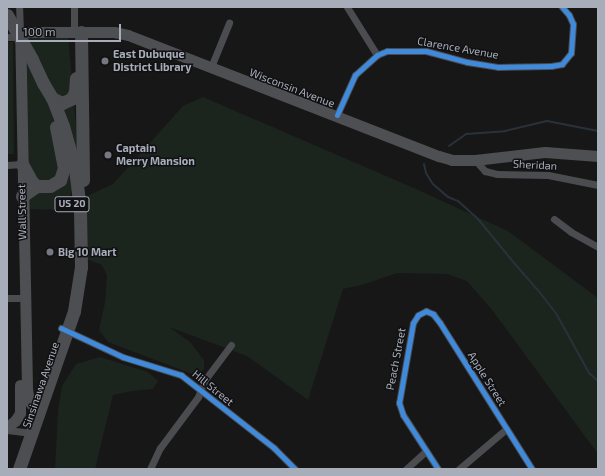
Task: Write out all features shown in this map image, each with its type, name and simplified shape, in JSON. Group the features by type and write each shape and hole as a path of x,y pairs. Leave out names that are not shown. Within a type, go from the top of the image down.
{"highway":[{"name":"US 20","path":"7,15 32,59 43,83"},
{"path":"52,98 62,103 71,99 75,92 78,32"},
{"path":"78,32 83,188 81,236"},
{"name":"Sinsinawa Avenue","path":"11,469 37,410 78,290 81,267 80,209 75,168 68,139 52,98 43,83"},
{"name":"Sinsinawa Avenue","path":"43,83 65,152 70,176 73,210 71,281 64,329"},
{"path":"22,196 37,186 50,186 62,177 64,168 56,127"},
{"path":"22,164 32,182 37,186"},
{"name":"Sinsinawa Avenue","path":"19,469 28,433"}],"main road":[{"name":"Wisconsin Avenue","path":"20,32 121,33 337,115 439,156 461,161 545,152 598,156"},
{"name":"Wall Street","path":"20,32 27,394 29,401 37,410"},
{"path":"7,426 15,421 20,413 20,371 26,360"}],"street":[{"name":"Wall Street","path":"19,7 20,32"},
{"path":"74,7 78,32"},
{"path":"337,115 355,75 377,55 348,7"},
{"name":"Clarence Avenue","path":"377,55 387,51 416,51 498,67 551,66 566,61 571,53 573,24 569,15 562,7"},
{"path":"211,67 229,23"},
{"path":"7,36 14,37 20,32"},
{"name":"Sheridan","path":"475,160 485,171 497,174 548,175 598,185"},
{"path":"7,165 22,164"},
{"path":"554,219 596,246"},
{"path":"7,298 24,298"},
{"name":"Apple Street","path":"418,315 426,311 436,318 532,469"},
{"name":"Peach Street","path":"418,315 413,323 399,403 403,415 438,469"},
{"name":"Hill Street","path":"64,329 123,357 181,375 274,448 295,469"},
{"path":"150,469 157,453 198,397 204,381 231,345"},
{"path":"459,469 506,428"},
{"path":"7,430 28,433"},
{"path":"406,469 426,451"}],"shaded area":[{"path":"22,33 68,35 79,161 67,210 23,209"},
{"path":"7,42 13,42 14,154 7,154"},
{"path":"203,97 416,189 508,231 598,298 598,454 493,311 467,281 447,274 397,273 365,284 343,289 308,400 247,356 169,327 190,342 204,360 204,370 195,375 108,342 99,330 105,302 107,275 102,265 84,258 87,196 113,184 183,106"},
{"path":"100,357 148,372 158,381 153,389 113,395 95,469 55,469 58,411 62,386 76,364"}],"waterway":[{"path":"449,146 466,134 505,131 547,121 598,131"},
{"path":"424,164 426,173 433,184 448,197 458,201 478,219 537,289 557,315 589,373 598,381"}],"cycle path":[{"path":"337,115 355,75 377,55 387,51 426,51 467,62 498,67 551,66 562,64 571,53 573,24 569,15 562,7"},
{"path":"438,469 403,415 399,403 413,323 418,315 426,311 433,314 440,323 532,469"},
{"path":"61,328 123,357 181,375 274,448 295,469"}],"place":[{"name":"East Dubuque District Library","path":"105,61"},
{"name":"Captain Merry Mansion","path":"108,155"},
{"name":"Big 10 Mart","path":"50,252"}]}
